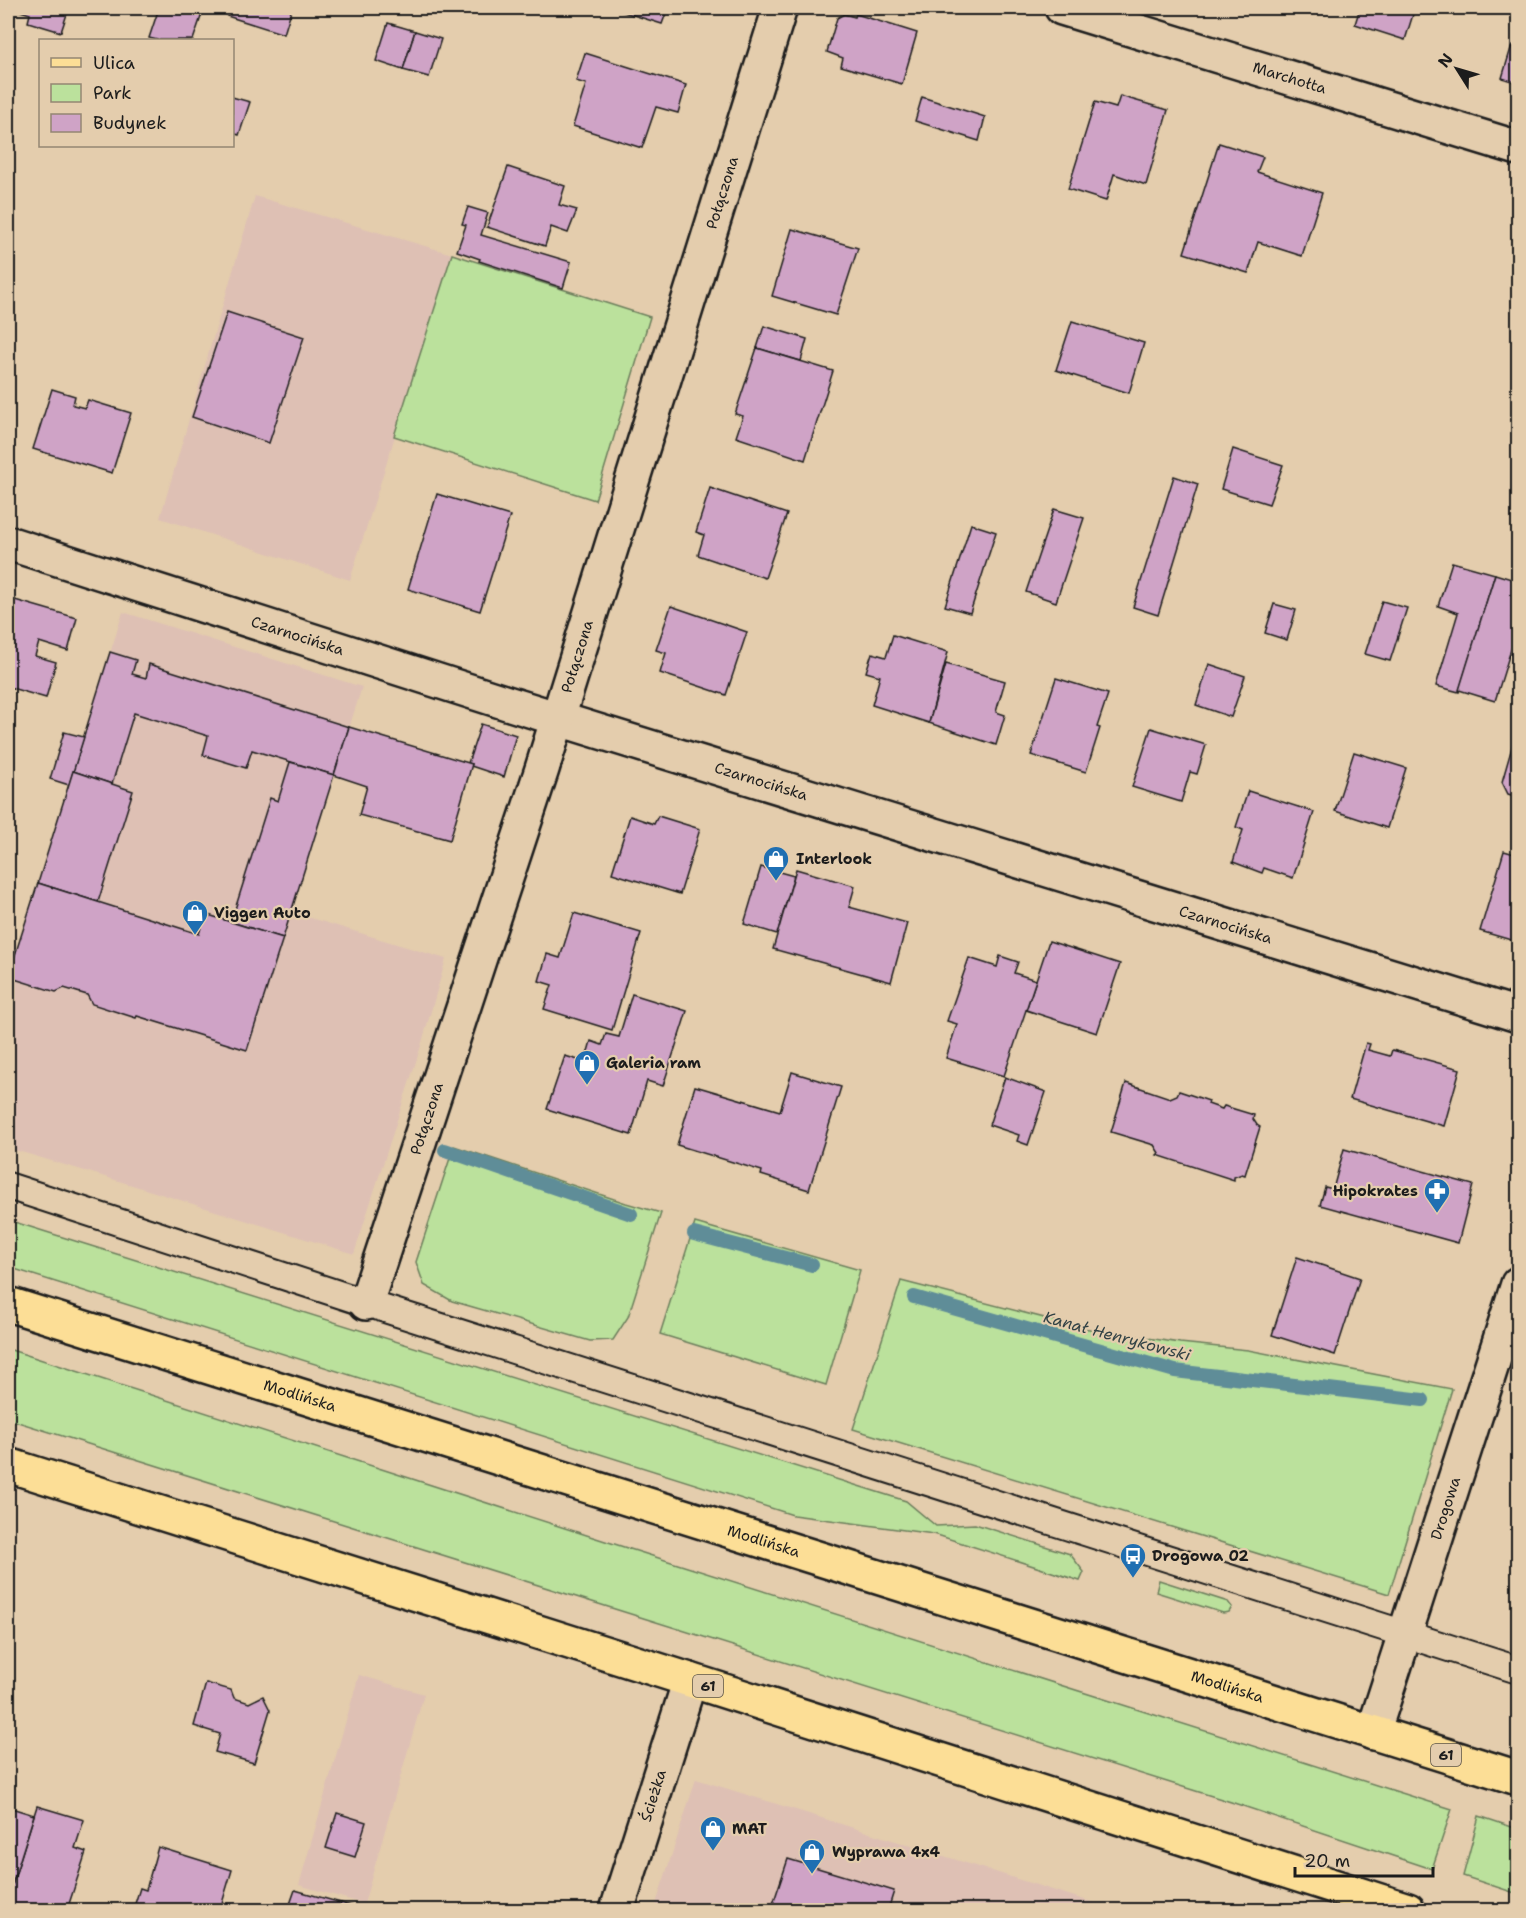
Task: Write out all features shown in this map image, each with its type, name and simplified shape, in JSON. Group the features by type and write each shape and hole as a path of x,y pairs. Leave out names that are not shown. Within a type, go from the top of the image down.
{"main road":[{"name":"Modlińska","path":"8,1304 1518,1778"},
{"name":"61","path":"8,1466 690,1680 1408,1911"}],"street":[{"name":"Połączona","path":"366,1303 558,718 780,8"},
{"name":"Marchołta","path":"1062,8 1518,148"},
{"name":"Czarnocińska","path":"8,543 558,718 1518,1015"},
{"name":"Drogowa","path":"1373,1733 1518,1284"},
{"name":"Ścieżka","path":"617,1911 690,1680"}],"lane":[{"path":"8,1186 366,1303 1518,1670"}],"shaded area":[{"path":"255,196 452,254 350,580 160,518"},
{"name":"Viggen Auto","path":"123,612 362,687 291,912 446,959 421,1046 354,1254 8,1148 8,980"},
{"path":"359,1675 424,1694 364,1904 299,1885"},
{"path":"696,1779 1117,1910 654,1910"}],"green space":[{"path":"452,254 650,317 595,500 394,436"},
{"path":"454,1146 661,1213 628,1317 613,1340 590,1341 452,1301 424,1285 416,1262"},
{"path":"8,1220 906,1501 936,1526 975,1524 1070,1554 1084,1572 1080,1581 934,1534 793,1515 8,1267"},
{"path":"695,1223 860,1270 826,1385 660,1334"},
{"path":"901,1281 1083,1328 1180,1343 1248,1350 1452,1389 1389,1594 853,1429"},
{"path":"8,1349 1452,1809 1432,1869 1231,1802 8,1419"},
{"path":"1159,1580 1228,1602 1232,1607 1229,1612 1223,1613 1156,1592"},
{"path":"1479,1816 1518,1829 1518,1894 1463,1876"}],"building":[{"path":"11,8 69,8 61,32 28,22 30,14"},
{"path":"159,8 204,8 193,39 149,38"},
{"path":"230,8 292,8 284,34 227,16"},
{"path":"611,8 668,8 662,24"},
{"path":"1360,8 1415,8 1405,40 1355,24"},
{"path":"844,14 855,17 856,14 917,33 902,84 841,66 843,58 827,52 837,18"},
{"path":"388,23 415,31 403,70 376,61"},
{"path":"415,31 441,39 429,77 403,70"},
{"path":"1512,45 1518,47 1518,83 1502,78"},
{"path":"585,53 686,85 678,113 656,107 642,148 573,126 586,84 576,81"},
{"path":"1120,96 1168,110 1146,185 1114,174 1106,201 1068,189 1095,102 1116,108"},
{"path":"922,97 985,117 979,141 915,121"},
{"path":"234,98 250,102 239,135 234,134"},
{"path":"1219,143 1263,157 1257,172 1322,193 1302,256 1258,242 1248,273 1184,253"},
{"path":"508,167 565,186 559,205 577,210 568,233 551,227 545,246 487,227"},
{"path":"468,207 488,213 481,235 571,262 563,288 479,261 480,259 457,251 466,225 462,224"},
{"path":"792,229 858,248 836,315 772,296"},
{"path":"227,312 304,337 269,443 192,417"},
{"path":"1072,321 1144,343 1129,393 1056,370"},
{"path":"764,326 807,339 801,361 757,348"},
{"path":"757,348 833,371 805,460 736,437 743,416 735,414"},
{"path":"52,389 75,396 73,405 85,408 88,400 131,413 112,473 33,449"},
{"path":"1233,449 1283,465 1269,504 1221,489"},
{"path":"1174,476 1198,484 1158,615 1133,607"},
{"path":"710,488 787,514 765,578 698,555 704,535 696,532"},
{"path":"437,494 510,516 480,611 408,589"},
{"path":"1054,509 1084,518 1056,602 1026,592"},
{"path":"971,524 996,532 970,613 945,606"},
{"path":"1452,562 1495,574 1459,692 1436,686 1458,613 1438,606"},
{"path":"1495,574 1518,581 1518,627 1495,701 1459,690"},
{"path":"8,598 77,618 68,651 39,642 35,656 56,662 46,698 8,687"},
{"path":"1382,601 1407,608 1390,661 1365,654"},
{"path":"1274,604 1296,610 1287,640 1265,633"},
{"path":"671,606 747,632 726,695 660,673 666,653 656,650"},
{"path":"893,635 948,652 929,723 872,705 880,676 866,672 872,653 886,657"},
{"path":"110,652 136,660 132,674 146,678 149,664 349,727 334,775 252,750 246,768 203,755 208,736 134,713 112,784 73,771"},
{"path":"946,664 1005,681 996,712 1005,715 996,745 929,723"},
{"path":"1209,664 1245,676 1231,717 1196,705"},
{"path":"1056,678 1108,694 1086,772 1031,755"},
{"path":"481,724 516,735 504,777 468,763"},
{"path":"1518,726 1518,797 1508,794 1502,782"},
{"path":"349,727 472,764 450,840 359,815 367,786 334,775"},
{"path":"1151,728 1206,745 1197,774 1190,772 1181,802 1132,787"},
{"path":"64,732 84,737 69,785 50,779"},
{"path":"1354,752 1406,768 1387,828 1335,811"},
{"path":"290,762 334,775 283,938 231,922 270,798 278,801"},
{"path":"73,771 133,791 98,902 38,883"},
{"path":"1248,791 1314,812 1293,878 1264,868 1262,873 1233,862 1243,830 1236,827"},
{"path":"630,816 654,824 658,816 700,829 680,894 612,873"},
{"path":"1504,851 1518,855 1518,942 1480,931"},
{"path":"761,867 794,876 777,934 744,924"},
{"path":"796,869 855,886 849,907 907,923 891,982 773,949"},
{"path":"38,883 199,934 205,914 283,938 247,1050 92,1004 87,995 64,988 56,992 8,977"},
{"path":"574,913 641,933 612,1030 544,1009 552,985 539,981 547,954 560,958"},
{"path":"1049,941 1120,964 1097,1033 1026,1010"},
{"path":"1000,956 1018,962 1014,973 1036,980 1004,1076 946,1058 957,1024 947,1021 969,958 997,967"},
{"path":"632,994 687,1011 663,1086 647,1081 631,1135 547,1109 565,1056 585,1062 591,1041 602,1045 606,1034 619,1037"},
{"path":"1366,1043 1370,1044 1368,1050 1390,1056 1392,1050 1460,1069 1444,1126 1350,1099"},
{"path":"792,1072 841,1087 809,1190 761,1175 762,1171 677,1145 695,1086 780,1111"},
{"path":"1005,1077 1046,1092 1028,1145 1017,1141 1019,1135 989,1125"},
{"path":"1126,1083 1170,1098 1177,1095 1179,1091 1209,1101 1208,1104 1222,1109 1224,1106 1254,1115 1253,1119 1260,1127 1245,1175 1234,1177 1234,1180 1157,1155 1159,1153 1154,1145 1111,1132"},
{"path":"1344,1149 1473,1185 1458,1243 1320,1205 1325,1187 1333,1189"},
{"path":"1297,1257 1360,1278 1335,1355 1272,1335"},
{"path":"206,1683 231,1690 234,1698 249,1703 263,1696 270,1710 254,1763 215,1752 220,1734 194,1726"},
{"path":"37,1806 84,1820 75,1848 86,1852 67,1910 8,1910 8,1898"},
{"path":"8,1807 34,1815 8,1898"},
{"path":"337,1813 366,1822 355,1857 326,1848"},
{"path":"158,1847 232,1870 220,1910 133,1910 140,1888 146,1890"},
{"name":"Wyprawa 4x4","path":"788,1859 894,1891 888,1910 771,1910"},
{"path":"295,1890 341,1903 339,1910 288,1910"},
{"path":"341,1903 365,1910 339,1910"}],"waterway":[{"path":"445,1150 631,1214"},
{"name":"Kanał Henrykowski","path":"694,1234 812,1265"},
{"name":"Kanał Henrykowski","path":"914,1297 1175,1371 1423,1400"}],"place":[{"name":"Interlook","path":"776,882"},
{"name":"Viggen Auto","path":"195,936"},
{"name":"Galeria ram","path":"587,1086"},
{"name":"Hipokrates","path":"1437,1214"},
{"name":"Drogowa 02","path":"1133,1579"},
{"name":"MAT","path":"713,1852"},
{"name":"Wyprawa 4x4","path":"812,1875"}]}
